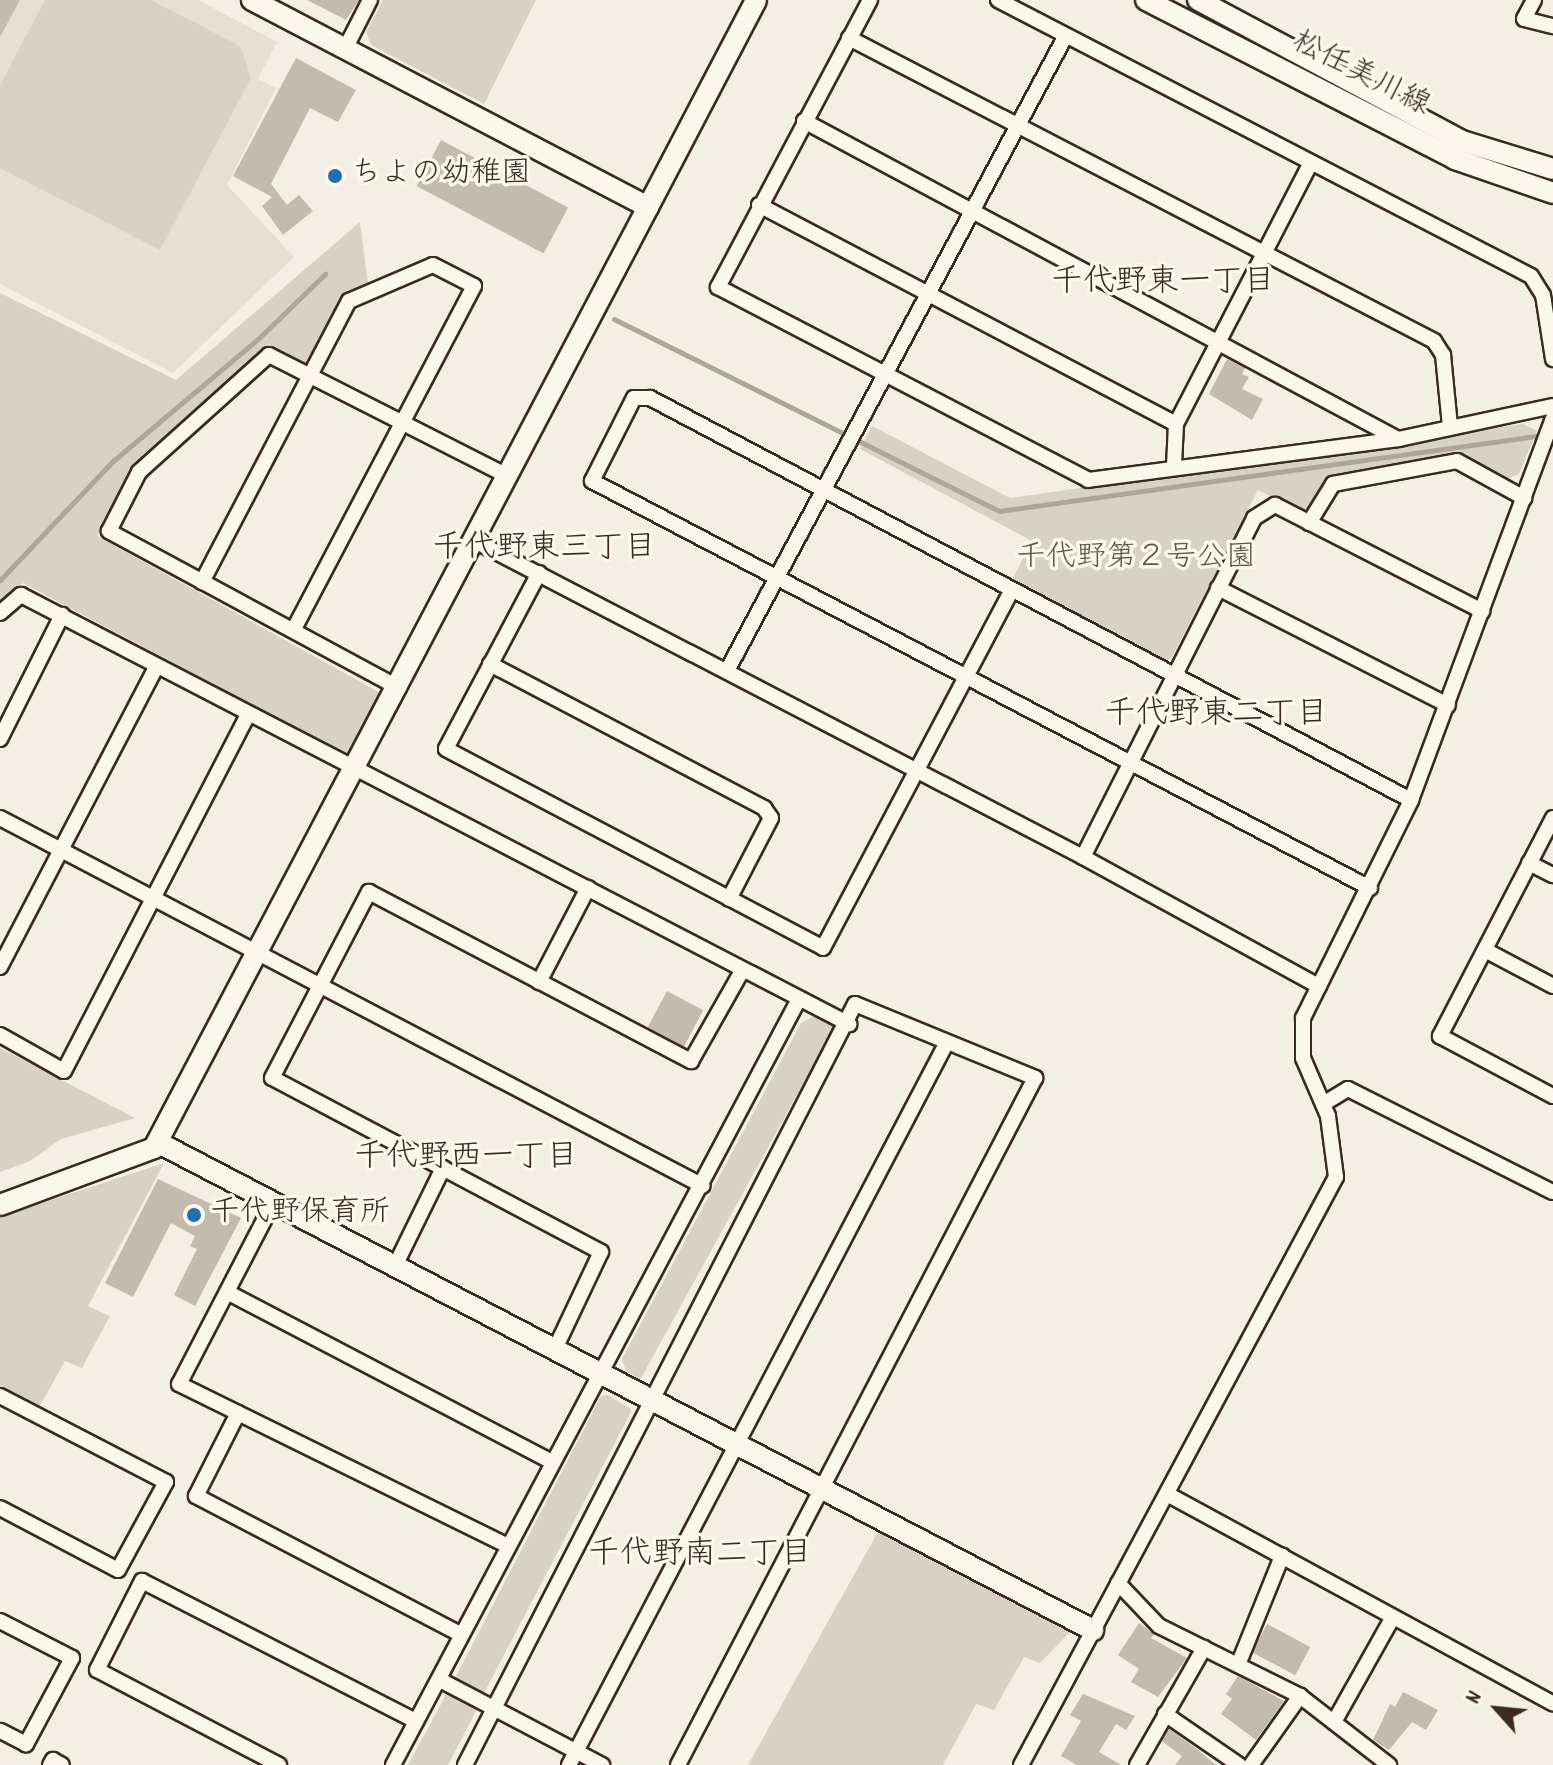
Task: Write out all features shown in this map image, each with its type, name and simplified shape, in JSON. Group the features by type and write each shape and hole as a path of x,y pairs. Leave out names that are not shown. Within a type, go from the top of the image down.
{"street":[{"path":"252,0 648,207"},
{"path":"345,49 370,0"},
{"path":"0,1205 157,1142 356,771 756,0"},
{"path":"870,0 718,287 883,377 1088,480 1174,466 1399,439 1553,406"},
{"path":"998,0 1531,276 1543,295 1553,359"},
{"name":"松任美川線","path":"1146,0 1455,159 1553,193"},
{"path":"1534,0 1524,19 1553,26"},
{"name":"松任美川線","path":"1207,2 1462,141 1553,169"},
{"path":"728,669 773,579 1065,37"},
{"path":"849,38 1434,341 1443,355 1450,427"},
{"path":"804,121 1219,339 1399,439"},
{"path":"1174,466 1176,424 1310,164"},
{"path":"759,205 1176,424"},
{"path":"202,582 349,301 433,265 474,286 294,629"},
{"path":"399,688 109,531 139,472 269,355 508,476"},
{"path":"1370,888 964,679 592,481 634,398 650,398 1411,800"},
{"path":"1021,1765 1336,1177 1323,1104 1303,1058 1303,1018 1411,800 1553,420"},
{"path":"1309,523 1333,484 1457,461 1524,498"},
{"path":"1083,857 1127,764 1254,518 1275,505 1482,611"},
{"path":"475,541 728,669 1319,986"},
{"path":"539,573 446,749 823,948 1011,591"},
{"path":"1218,588 1448,705"},
{"path":"0,613 21,595 849,1024"},
{"path":"0,739 62,615"},
{"path":"490,664 764,808 771,818 729,899"},
{"path":"0,967 5,941 62,854 156,667"},
{"path":"0,1035 64,1071 248,715"},
{"path":"0,818 62,854 703,1186"},
{"path":"1553,818 1440,1036 1553,1096"},
{"path":"1529,863 1553,875"},
{"path":"539,982 588,888"},
{"path":"556,1347 601,1252 272,1078 369,892 691,1061 742,971"},
{"path":"1485,950 1553,986"},
{"path":"393,1765 442,1681 460,1634 506,1545 703,1186 799,999"},
{"path":"465,1765 849,1024 855,1004 1035,1078 678,1765"},
{"path":"573,1758 946,1044"},
{"path":"1323,1104 1348,1089 1553,1192"},
{"path":"157,1142 556,1347 1093,1630"},
{"path":"396,1264 443,1168"},
{"path":"274,1201 179,1384 506,1545"},
{"path":"227,1292 550,1461"},
{"path":"0,1396 166,1482 118,1570 0,1508"},
{"path":"238,1413 196,1496 460,1634"},
{"path":"1167,1494 1553,1704"},
{"path":"1238,1665 1282,1556"},
{"path":"279,1765 97,1670 142,1581 416,1721"},
{"path":"1118,1583 1159,1626 1300,1696 1389,1765"},
{"path":"1334,1722 1393,1617"},
{"path":"0,1621 72,1658 26,1744 0,1731"},
{"path":"1137,1765 1204,1648"},
{"path":"442,1681 496,1709 573,1758 602,1765"},
{"path":"1251,1765 1300,1696"},
{"path":"1165,1714 1239,1765"},
{"path":"50,1765 53,1760 62,1765"}],"shaded area":[{"path":"0,0 198,0 277,42 258,79 276,88 227,185 294,257 173,373 0,284"}],"green space":[{"path":"45,0 151,0 240,46 251,78 160,250 0,168 0,85"},
{"path":"383,0 536,0 484,104 371,45 366,32"},
{"path":"360,222 368,285 345,298 308,367 271,347 131,470 97,536 384,695 350,757 23,583 0,604 0,293 176,380"},
{"name":"千代野第２号公園","path":"1523,424 1537,431 1519,474 1505,480 1452,456 1328,479 1307,514 1258,490 1171,659 1163,661 1011,582 1032,541 860,449 872,426 1010,498"},
{"path":"814,1016 836,1024 640,1380 626,1371 622,1359 801,1023"},
{"path":"0,1048 135,1118 61,1139 30,1161 0,1172"},
{"path":"164,1163 88,1306 110,1316 82,1368 65,1361 38,1409 0,1389 0,1217"},
{"path":"608,1395 631,1409 630,1414 483,1695 454,1680 601,1396"},
{"path":"879,1530 1071,1631 1040,1663 1024,1657 994,1710 976,1704 943,1765 748,1765"},
{"path":"448,1691 478,1707 448,1765 408,1765"}],"building":[{"path":"0,0 20,0 0,37"},
{"path":"307,0 359,0 346,20"},
{"path":"296,58 356,90 338,122 310,108 271,184 287,205 299,195 313,211 283,235 262,206 272,197 233,176"},
{"path":"441,140 568,208 544,254 417,186"},
{"path":"1227,359 1245,368 1242,374 1249,377 1242,389 1263,399 1252,420 1209,394"},
{"path":"667,991 703,1010 684,1046 648,1027"},
{"path":"158,1179 241,1218 195,1306 174,1295 197,1249 190,1246 195,1236 171,1223 133,1297 105,1283"},
{"path":"1139,1623 1154,1634 1151,1638 1187,1658 1158,1697 1131,1682 1139,1669 1118,1655"},
{"path":"1267,1624 1310,1647 1295,1675 1252,1652"},
{"path":"1238,1676 1284,1701 1256,1740 1221,1714 1232,1699 1226,1694"},
{"path":"1403,1692 1438,1710 1426,1730 1412,1722 1389,1750 1373,1740 1390,1704 1395,1707"},
{"path":"1083,1694 1135,1716 1126,1730 1116,1724 1099,1752 1121,1765 1077,1765 1061,1756 1081,1721 1070,1715"},
{"path":"1169,1729 1216,1765 1175,1765 1182,1756 1162,1741"}],"waterway":[{"path":"0,580 113,461 260,337 325,274"},
{"path":"614,319 999,511 1544,435"}],"place":[{"name":"ちよの幼稚園","path":"335,176"},
{"name":"千代野保育所","path":"194,1215"}],"district":[{"name":"千代野東一丁目","path":"1163,284"},
{"name":"千代野東三丁目","path":"544,550"},
{"name":"千代野東二丁目","path":"1216,716"},
{"name":"千代野西一丁目","path":"466,1159"},
{"name":"千代野南二丁目","path":"700,1556"}]}
